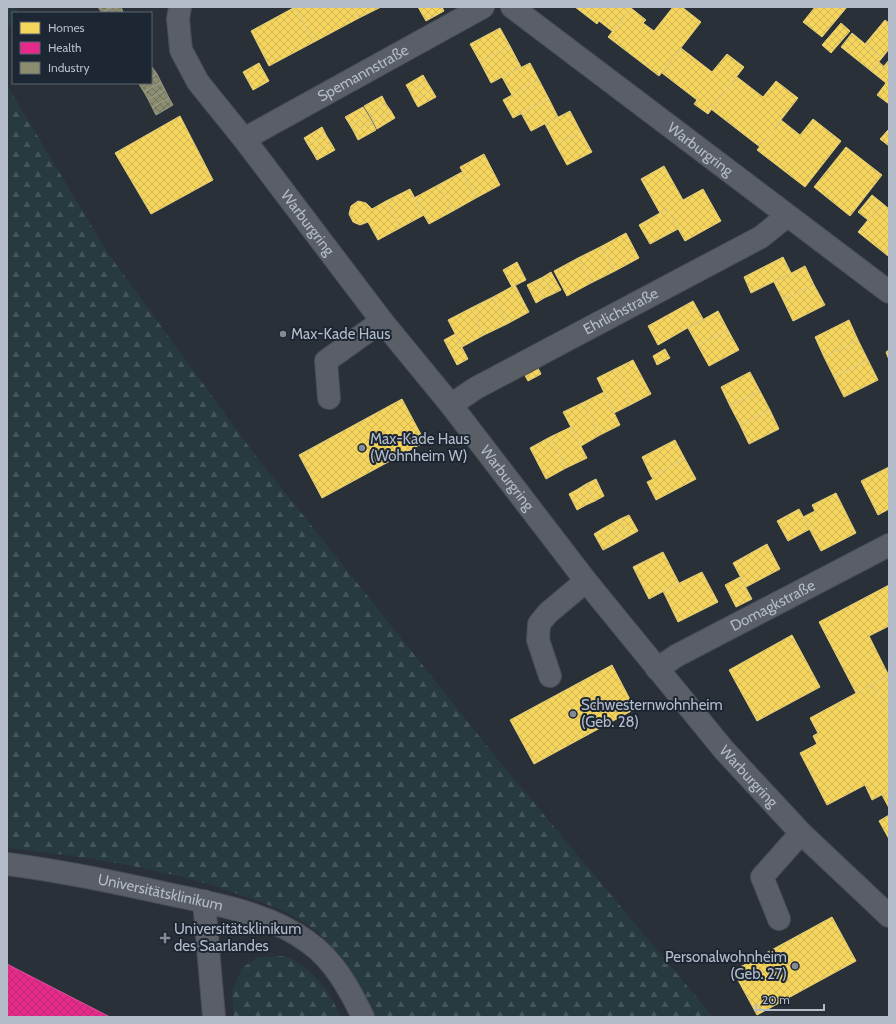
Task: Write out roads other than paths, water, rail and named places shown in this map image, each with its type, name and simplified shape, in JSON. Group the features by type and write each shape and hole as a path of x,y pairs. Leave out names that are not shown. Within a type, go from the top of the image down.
{"street":[{"name":"Warburgring","path":"180,7 178,19 181,50 198,82 244,139 382,321 451,404 586,581 724,750 801,833 889,916"},
{"name":"Spemannstraße","path":"244,139 483,7"},
{"name":"Warburgring","path":"512,7 889,292"},
{"name":"Ehrlichstraße","path":"451,404 476,388 761,237 787,216"},
{"path":"329,398 326,361 382,321"},
{"name":"Domagkstraße","path":"657,669 676,656 889,545"},
{"path":"550,676 538,640 539,624 548,613 586,581"},
{"path":"780,919 762,877 801,833"},
{"name":"Universitätsklinikum","path":"7,864 94,877 204,901 258,917 287,929 309,942 331,964 352,993 363,1017"},
{"path":"204,901 214,1017"}],"place":[{"name":"Max-Kade Haus","path":"283,334"},
{"name":"Max-Kade Haus (Wohnheim W)","path":"362,448"},
{"name":"Schwesternwohnheim (Geb. 28)","path":"573,714"},
{"name":"Universitätsklinikum des Saarlandes","path":"165,938"},
{"name":"Personalwohnheim (Geb. 27)","path":"795,966"}]}
